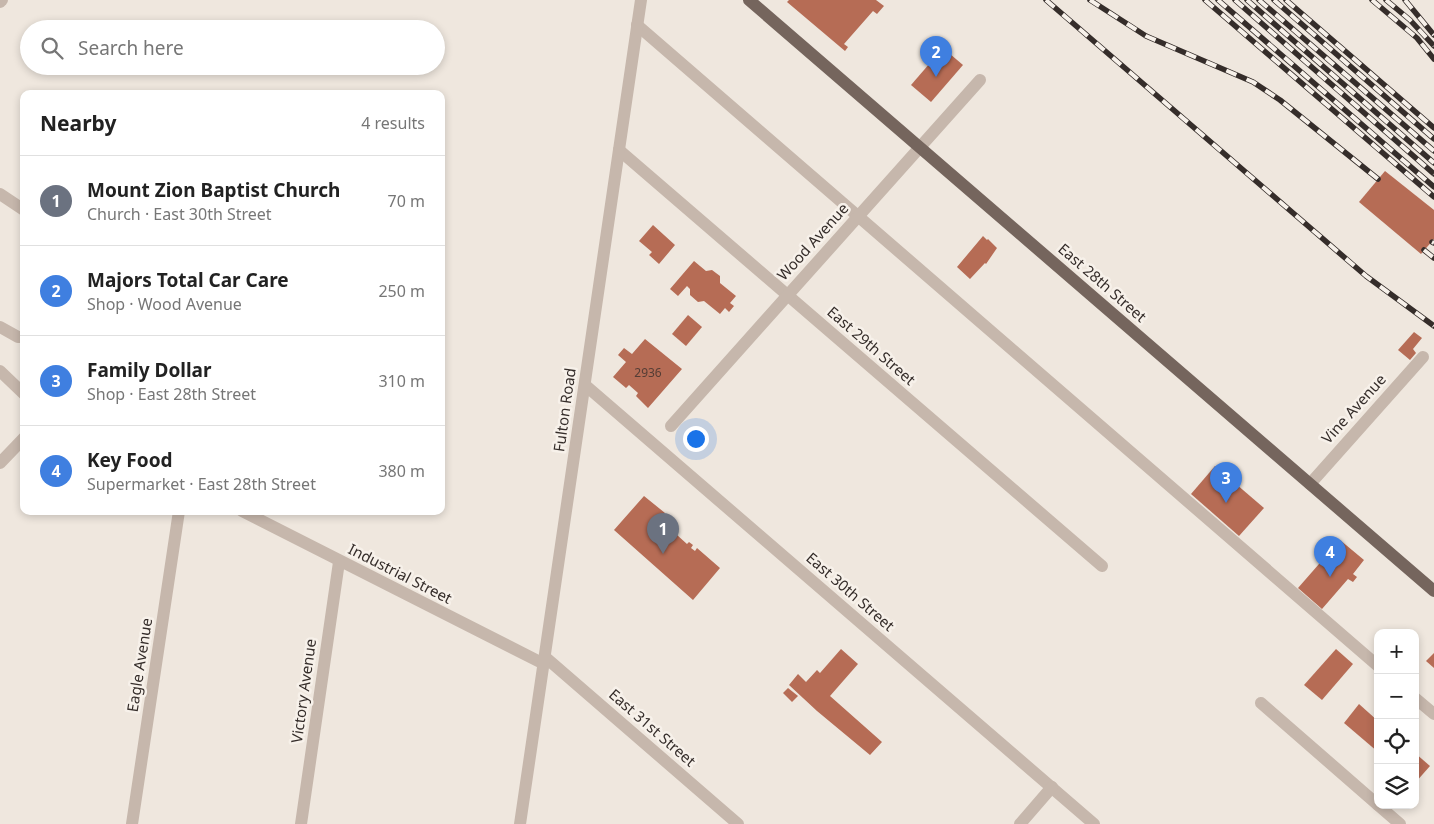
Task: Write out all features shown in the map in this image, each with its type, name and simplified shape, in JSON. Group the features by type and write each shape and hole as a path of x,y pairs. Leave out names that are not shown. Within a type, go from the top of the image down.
{"main road":[{"name":"East 28th Street","path":"749,0 1434,592"}],"street":[{"name":"Fulton Road","path":"520,824 641,0"},
{"path":"637,25 1374,663"},
{"name":"Wood Avenue","path":"671,426 980,80"},
{"name":"East 29th Street","path":"619,150 1102,566"},
{"path":"0,194 20,207"},
{"path":"0,327 20,337"},
{"name":"Vine Avenue","path":"1310,484 1423,356"},
{"path":"0,371 20,390"},
{"name":"East 30th Street","path":"585,385 1094,824"},
{"path":"0,463 20,442"},
{"name":"Eagle Avenue","path":"132,824 178,515"},
{"name":"Industrial Street","path":"250,515 339,562 544,661"},
{"name":"Victory Avenue","path":"301,824 339,562"},
{"name":"East 31st Street","path":"544,661 738,824"},
{"path":"1419,701 1434,714"},
{"path":"1261,704 1374,802"},
{"path":"1020,824 1052,787"},
{"path":"1383,809 1400,824"}],"building":[{"path":"789,0 876,0 884,6 877,14 873,11 844,44 848,47 845,51 787,2"},
{"path":"943,48 963,65 931,102 911,85"},
{"path":"1385,171 1434,210 1434,239 1421,254 1359,202"},
{"path":"653,225 675,245 659,264 649,255 652,252 639,241"},
{"path":"983,236 997,248 986,264 970,279 957,267"},
{"path":"694,261 706,271 712,270 720,276 720,283 736,296 730,303 734,306 729,312 725,308 720,314 704,301 698,302 690,295 690,289 687,286 678,296 670,289"},
{"path":"688,315 702,327 686,346 672,334"},
{"path":"1414,332 1422,338 1413,349 1416,353 1410,360 1398,350"},
{"path":"645,339 682,369 648,408 636,396 638,393 629,385 626,388 613,377 626,362 618,355 624,348 632,354"},
{"path":"1215,466 1264,508 1239,536 1191,494"},
{"path":"644,496 665,513 650,531 657,537 667,526 687,544 689,542 693,545 691,548 695,551 697,548 720,568 693,600 614,530"},
{"path":"1340,540 1364,560 1353,574 1357,577 1353,582 1348,579 1322,609 1298,588"},
{"path":"841,649 858,664 830,696 882,742 870,755 789,685 798,674 806,682 817,670 820,673"},
{"path":"1336,649 1353,664 1322,700 1304,685"},
{"path":"1434,653 1434,668 1426,661"},
{"path":"788,688 798,696 792,702 783,693"},
{"path":"1359,704 1374,717 1374,749 1344,723"},
{"path":"1419,756 1430,766 1419,778"}],"railway":[{"path":"1046,0 1366,276 1434,326"},
{"path":"1090,0 1146,36 1253,82 1280,100 1378,179"},
{"path":"1205,0 1434,197"},
{"path":"1218,0 1434,187"},
{"path":"1235,0 1434,174"},
{"path":"1247,0 1434,163"},
{"path":"1259,0 1434,151"},
{"path":"1274,0 1434,139"},
{"path":"1286,0 1434,128"},
{"path":"1372,0 1417,38 1434,59"},
{"path":"1386,0 1410,20 1434,46"},
{"path":"1405,0 1434,35"},
{"path":"1424,250 1434,258"}],"place":[{"name":"Majors Total Car Care","path":"936,77"},
{"name":"Family Dollar","path":"1226,503"},
{"name":"Mount Zion Baptist Church","path":"663,554"},
{"name":"Key Food","path":"1330,577"}]}
